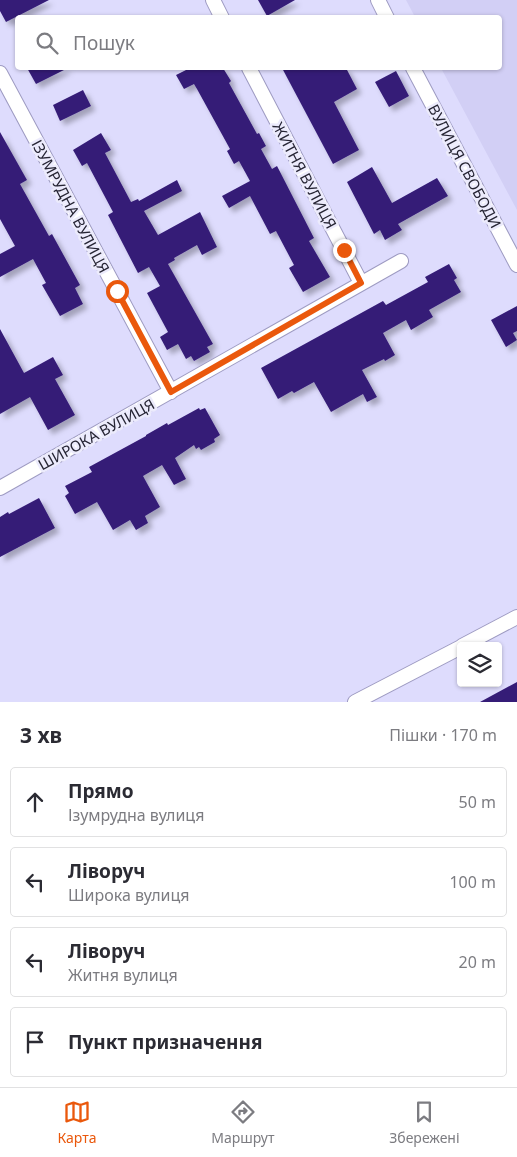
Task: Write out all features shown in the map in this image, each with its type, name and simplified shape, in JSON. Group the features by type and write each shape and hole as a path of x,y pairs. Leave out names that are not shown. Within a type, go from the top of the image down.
{"street":[{"path":"213,0 220,15"},
{"path":"378,0 386,15"},
{"name":"ЖИТНЯ ВУЛИЦЯ","path":"249,70 361,283"},
{"name":"ВУЛИЦЯ СВОБОДИ","path":"414,70 517,265"},
{"name":"ІЗУМРУДНА ВУЛИЦЯ","path":"0,73 171,392"},
{"name":"ШИРОКА ВУЛИЦЯ","path":"0,488 401,261"},
{"path":"471,642 515,622"},
{"path":"355,702 457,649"}],"shaded area":[{"path":"406,0 517,0 517,210 442,70 502,70 502,15 414,15"}],"building":[{"path":"0,0 49,0 20,15 15,15 15,17 6,22 0,11"},
{"path":"258,0 295,0 269,15 266,15"},
{"path":"28,70 64,70 36,84"},
{"path":"186,70 224,70 231,81 229,83 257,134 259,133 266,146 261,149 272,169 277,166 314,238 309,241 330,277 303,292 289,268 294,265 276,231 270,234 250,196 229,208 222,196 250,181 239,161 234,164 227,151 230,149 194,84 184,89 176,75"},
{"path":"283,70 347,70 357,89 334,102 359,150 333,164"},
{"path":"396,71 409,96 389,107 375,82"},
{"path":"83,90 91,106 60,121 53,105"},
{"path":"0,132 27,180 20,184 49,236 52,234 80,285 75,288 83,304 60,316 42,285 46,283 33,259 0,277 0,254 15,246 0,219"},
{"path":"101,133 111,150 105,153 131,202 138,199 139,201 177,180 182,191 144,211 158,235 200,212 217,247 202,255 197,245 174,258 175,260 168,264 213,344 207,347 210,352 194,361 191,356 186,359 178,344 167,350 160,337 168,332 147,293 160,286 149,267 138,273 108,215 113,212 87,163 82,166 73,150"},
{"path":"372,167 392,203 437,178 448,196 398,224 402,230 385,240 380,230 374,234 347,182"},
{"path":"449,264 457,278 454,280 461,292 429,310 433,317 411,330 406,320 383,333 395,355 362,370 377,397 367,402 363,394 331,412 314,382 278,399 261,368 383,301 386,305 428,282 425,277"},
{"path":"517,306 517,331 513,333 517,340 506,347 491,320"},
{"path":"0,329 24,373 53,357 63,375 55,379 75,415 48,430 30,397 0,414"},
{"path":"199,408 200,410 205,408 220,435 214,439 215,442 201,450 199,447 196,449 194,445 175,458 186,479 174,485 162,465 143,476 160,507 145,516 148,523 136,530 130,520 113,530 97,502 75,514 65,496 69,493 65,486 92,472 89,467 167,423 168,425"},
{"path":"39,498 55,528 0,557 0,517"},
{"path":"517,682 517,702 480,702"}],"route":[{"path":"117,291 171,392 361,283 344,250"}]}
